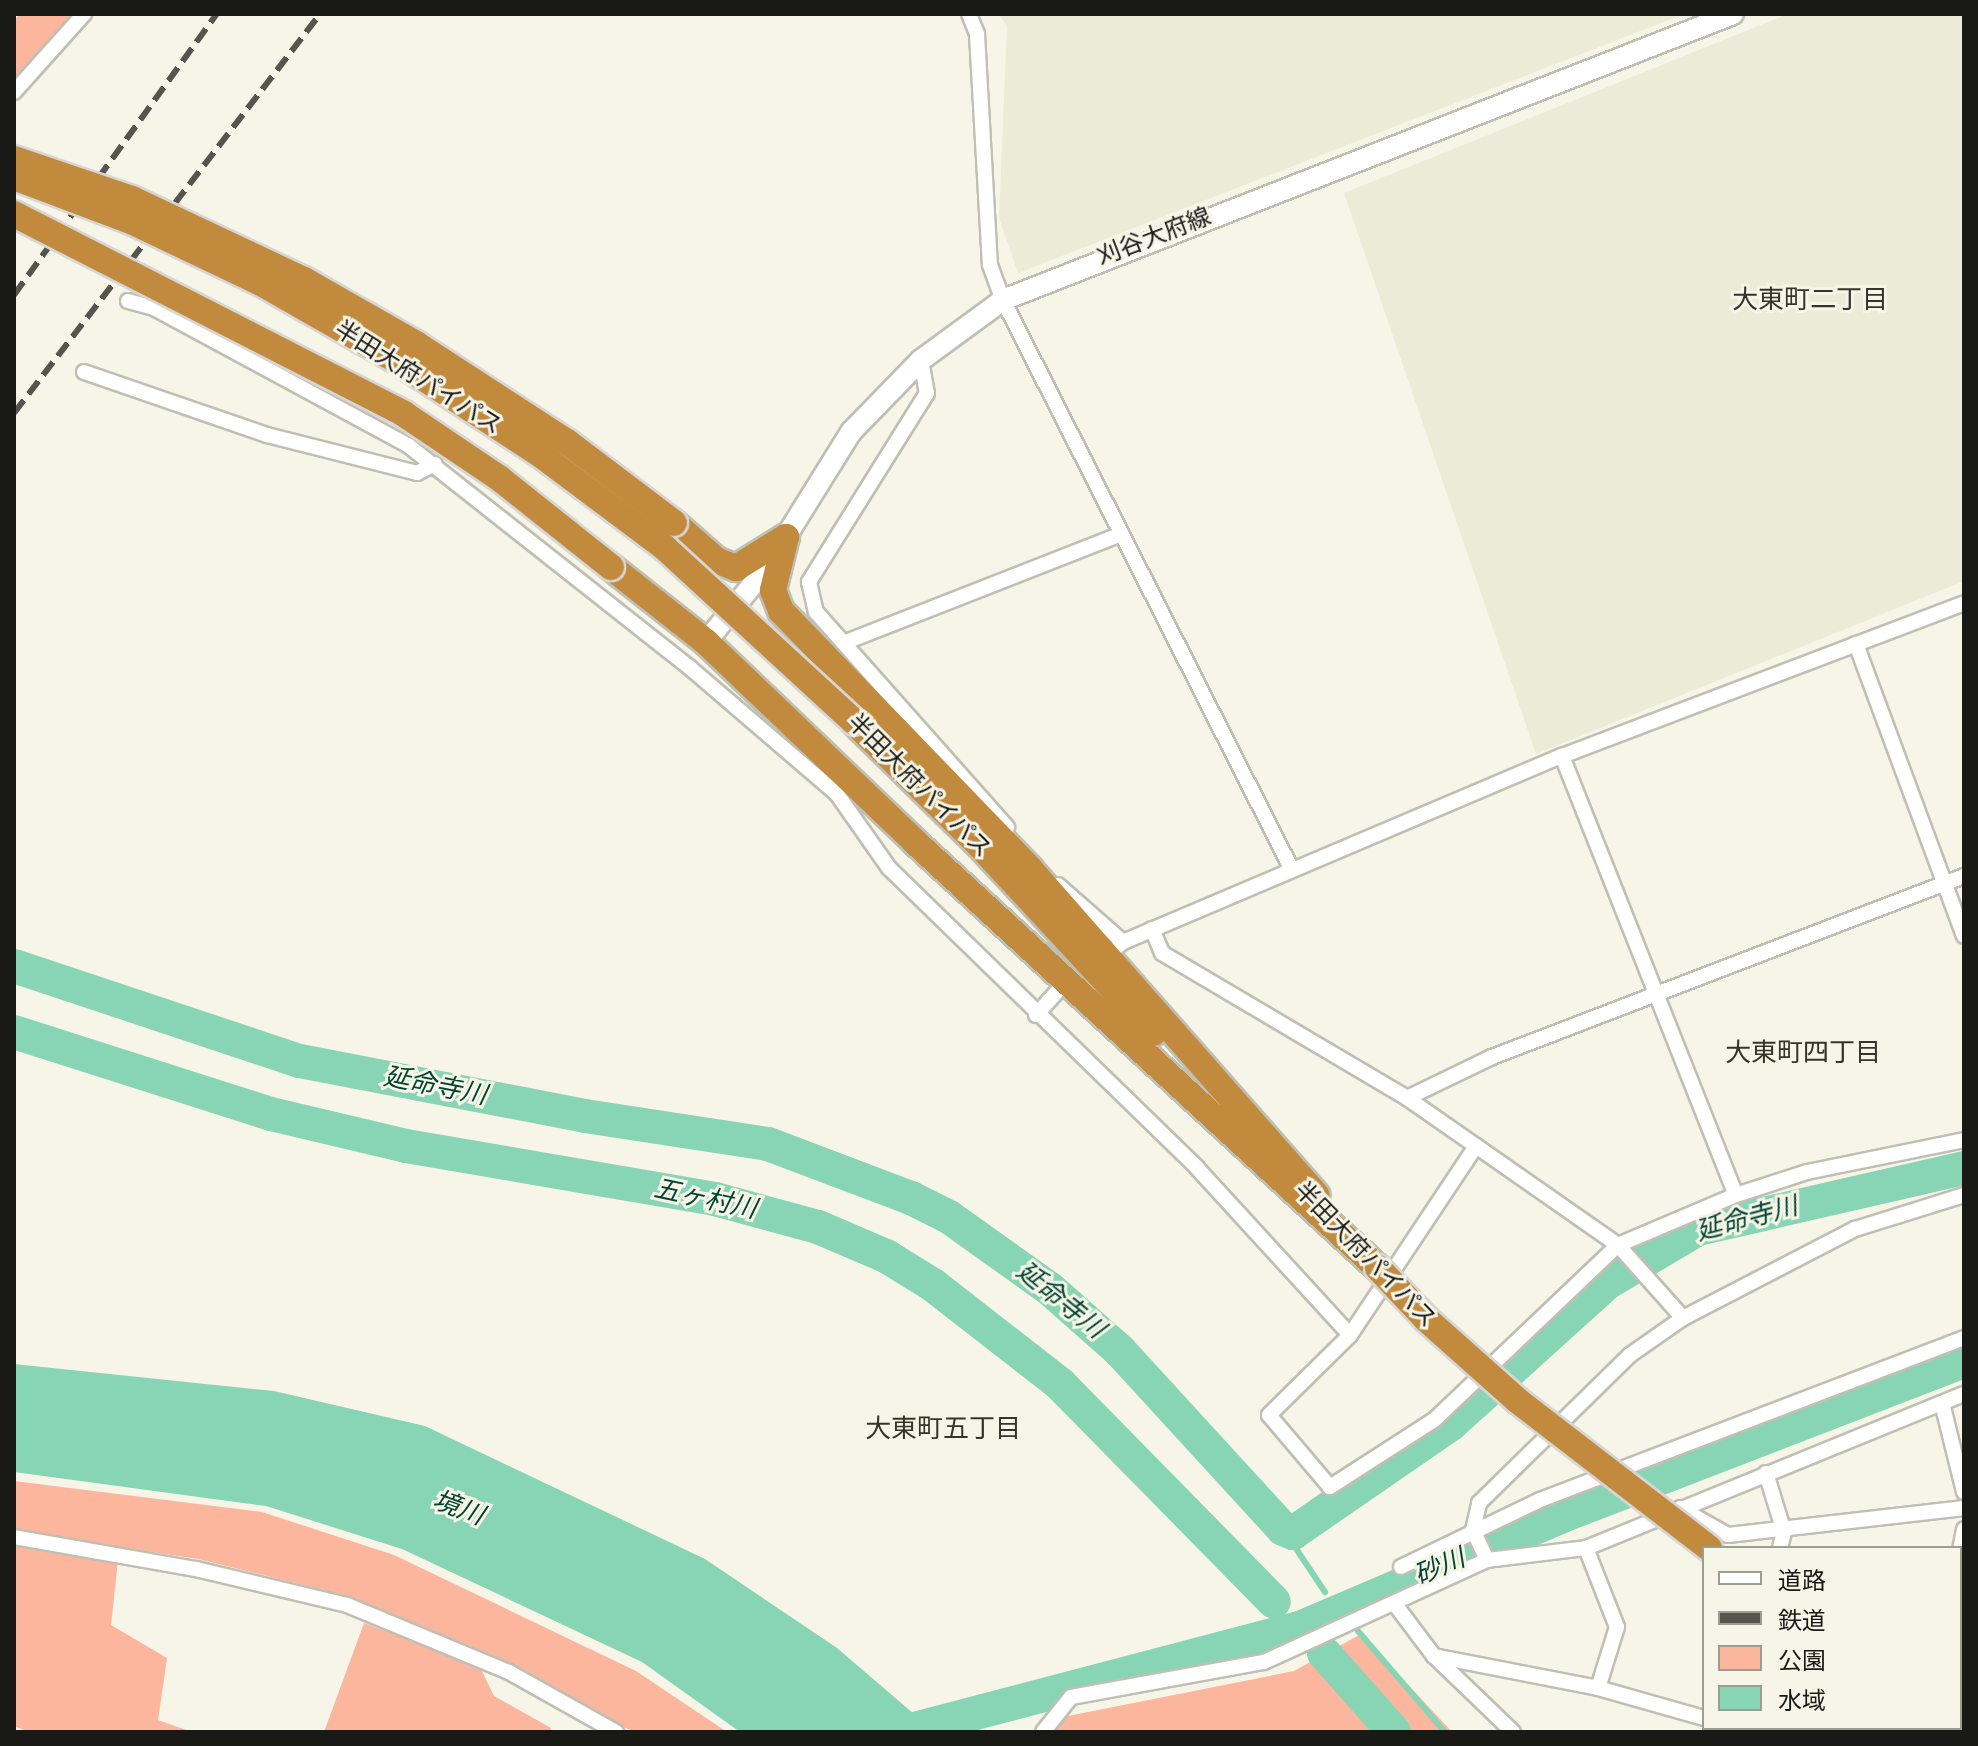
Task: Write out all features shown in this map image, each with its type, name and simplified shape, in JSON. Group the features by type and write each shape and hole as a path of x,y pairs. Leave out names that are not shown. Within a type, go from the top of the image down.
{"highway":[{"path":"14,159 132,199 304,280 416,344 567,442 674,523 716,560 736,568 786,537"},
{"name":"半田大府パイパス","path":"14,177 133,222 261,283 396,360 541,455 664,547 854,722 980,846 1426,1319 1518,1401 1706,1546"},
{"path":"14,214 404,414 499,478 706,642 915,842 1378,1268"},
{"path":"786,537 773,590 781,611 1030,869 1378,1268"}],"main road":[{"name":"刈谷大府線","path":"706,642 786,537 851,432 921,360 1003,300 1733,14"}],"street":[{"path":"14,92 84,14"},
{"path":"969,14 978,50 990,265 1003,300 1291,868"},
{"path":"128,301 154,308 290,378 435,464 689,667 837,794 889,868 1036,1015 1197,1168 1350,1335"},
{"path":"921,360 927,393 809,582 816,612 846,642 1055,882 1120,945 1291,868 1562,756 1964,603"},
{"path":"84,372 267,435 417,473 435,464"},
{"path":"846,642 1121,534"},
{"path":"1856,644 1964,936"},
{"path":"1562,756 1736,1195"},
{"path":"1407,1098 1492,1057 1964,876"},
{"path":"1152,929 1162,953 1407,1098 1619,1246 1653,1280 1683,1318"},
{"path":"1036,1015 1057,992"},
{"path":"1476,1146 1350,1335 1269,1415 1330,1487 1434,1420 1619,1246 1736,1195 1881,1154 1964,1140"},
{"path":"1487,1560 1474,1531 1479,1503 1630,1355 1683,1318 1855,1229 1964,1195"},
{"path":"1401,1567 1474,1531 1964,1338"},
{"path":"1043,1732 1071,1697 1264,1662 1487,1560 1586,1548 1964,1394"},
{"path":"1942,1403 1964,1492"},
{"path":"1766,1473 1784,1532 1780,1546"},
{"path":"1680,1508 1728,1535 1784,1532 1964,1508"},
{"path":"14,1537 196,1569 347,1605 509,1672 616,1732"},
{"path":"1586,1548 1617,1627 1598,1688"},
{"path":"1394,1603 1434,1656 1513,1732"},
{"path":"1434,1656 1598,1688 1702,1717"}],"shaded area":[{"path":"998,14 1684,14 1018,273 999,218 1007,26"},
{"path":"1788,14 1964,14 1964,581 1536,754 1344,193"}],"green space":[{"path":"20,14 72,14 14,78 14,21"},
{"path":"14,1481 262,1512 394,1555 636,1671 727,1732 633,1732 513,1665 348,1596 198,1559 14,1531"},
{"path":"14,1543 118,1560 111,1625 167,1658 158,1720 192,1732 29,1732 14,1726"},
{"path":"364,1623 480,1667 494,1696 551,1728 549,1732 324,1732"},
{"path":"1361,1634 1452,1732 1057,1732 1058,1718 1294,1671"}],"water":[{"name":"境川","path":"14,1364 274,1391 425,1426 705,1559 837,1648 935,1732 740,1732 642,1662 402,1549 266,1506 14,1472"}],"waterway":[{"name":"延命寺川","path":"14,966 300,1061 585,1116 768,1144 911,1198 949,1217 1050,1289 1120,1351 1283,1529 1293,1533 1451,1424 1607,1283 1698,1229 1964,1168"},
{"name":"五ヶ村川","path":"14,1032 271,1114 406,1146 715,1199 818,1227 886,1256 933,1285 1060,1384 1274,1602"},
{"name":"砂川","path":"903,1732 1300,1628 1565,1515 1964,1361"},
{"path":"1283,1529 1325,1592"},
{"path":"1358,1631 1445,1732"},
{"name":"五ヶ村川","path":"1324,1653 1394,1732"}],"railway":[{"path":"14,295 217,14"},
{"path":"14,413 320,14"}],"district":[{"name":"大東町二丁目","path":"1810,301"},
{"name":"大東町四丁目","path":"1803,1054"},
{"name":"大東町五丁目","path":"943,1430"}]}
